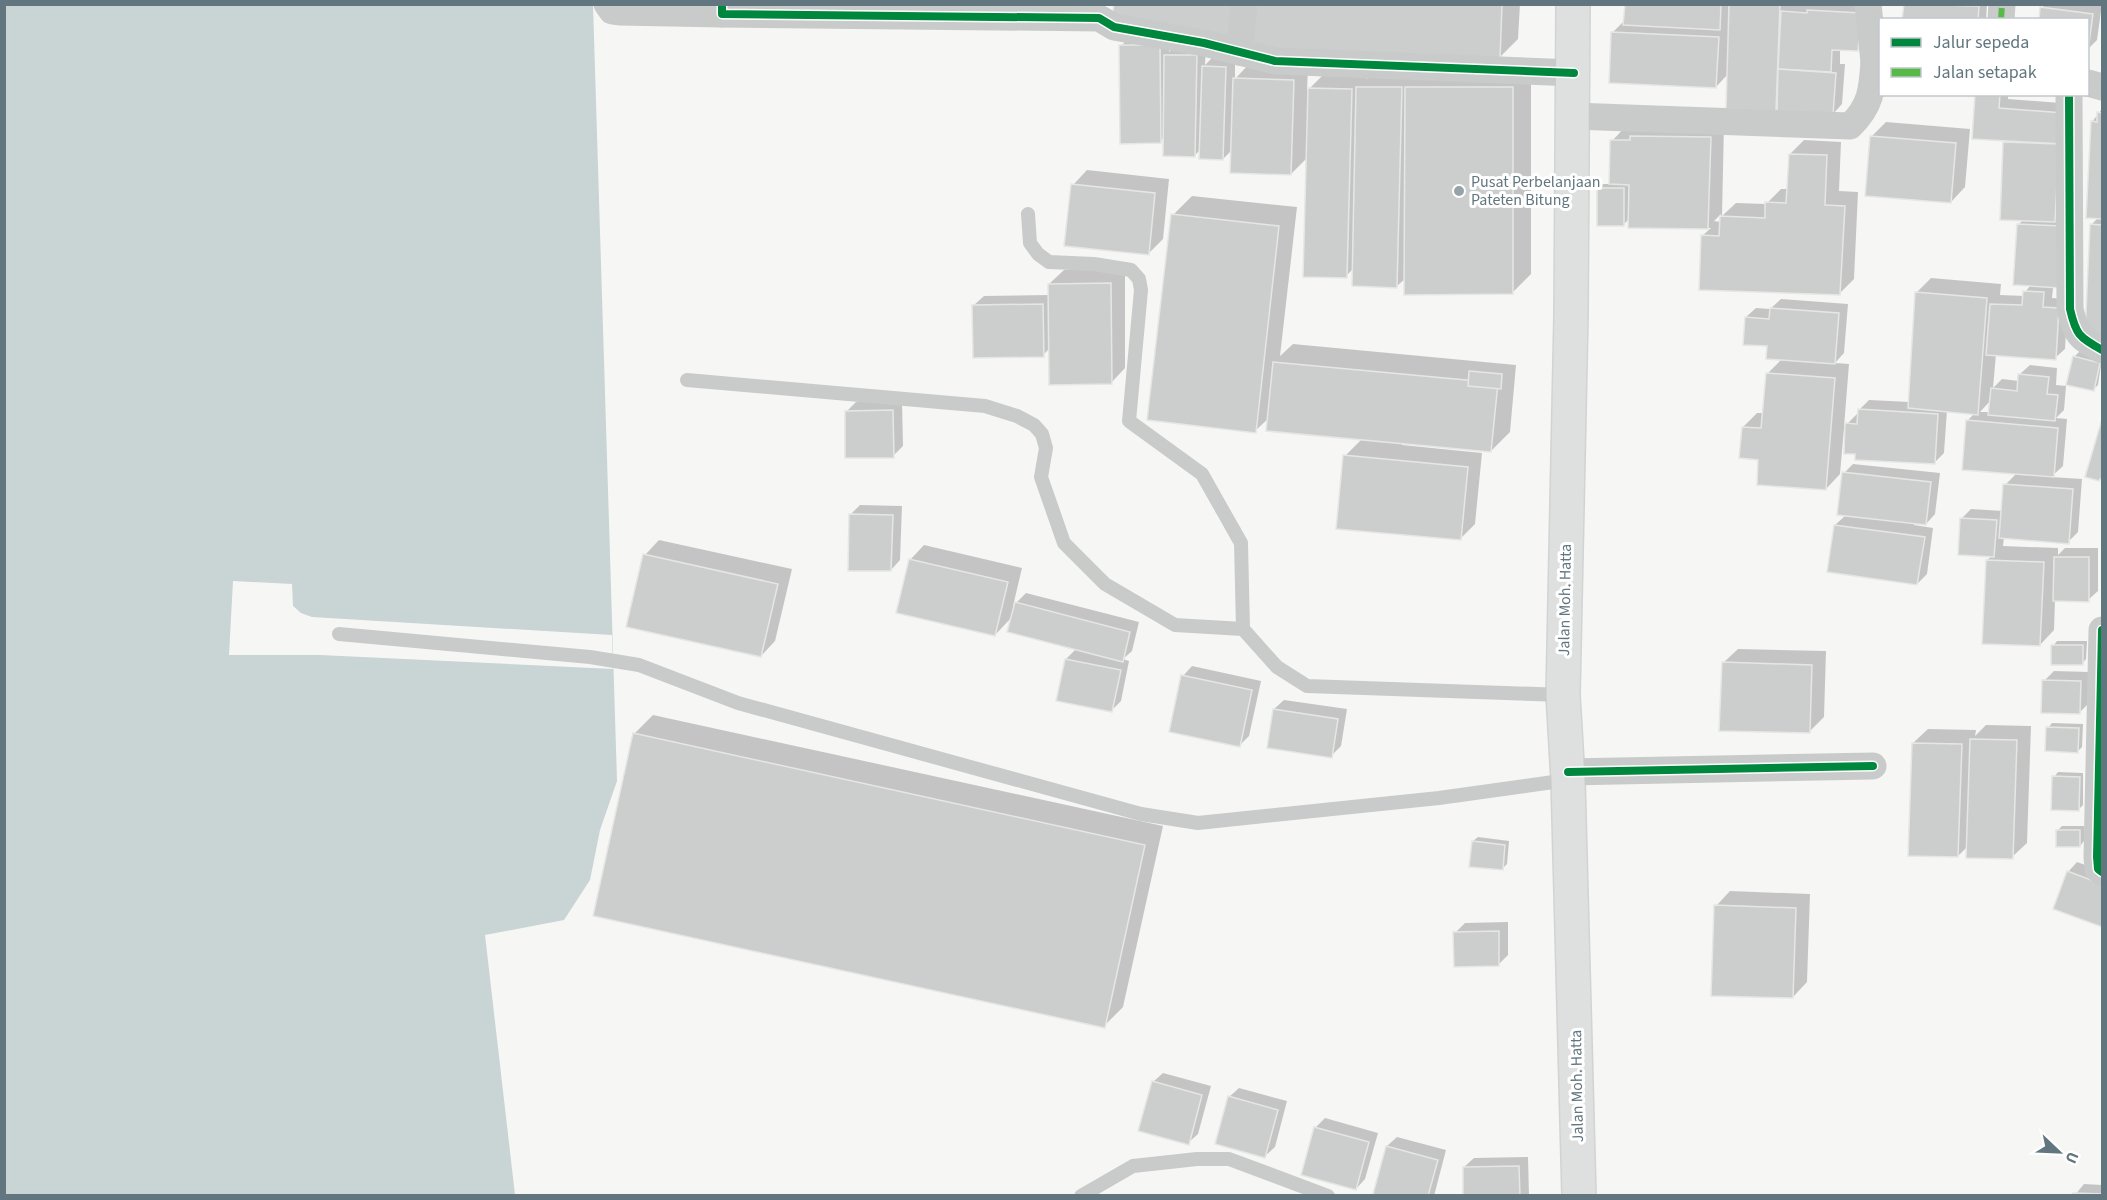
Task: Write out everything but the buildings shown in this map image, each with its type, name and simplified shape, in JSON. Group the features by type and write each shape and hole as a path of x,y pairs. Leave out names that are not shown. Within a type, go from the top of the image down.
{"highway":[{"name":"Jalan Moh. Hatta","path":"1573,4 1571,315 1563,695 1568,776 1579,1196"}],"street":[{"path":"607,4 612,11 619,12 722,9 1099,11 1114,27 1204,43 1275,61 1574,73"},
{"path":"1239,52 1244,4"},
{"path":"1573,117 1850,126 1863,114 1869,102 1877,62 1868,4"},
{"path":"2069,96 2070,309 2074,329 2084,340 2103,350"},
{"path":"2103,630 2097,857 2098,869 2103,872"},
{"path":"1568,776 1873,766"}],"lane":[{"path":"1028,214 1030,243 1038,254 1049,262 1094,264 1131,270 1139,279 1141,290 1129,421 1202,474 1241,543 1243,629 1277,667 1307,686 1563,695"},
{"path":"687,380 985,406 1017,416 1034,425 1042,434 1046,448 1041,477 1064,543 1105,584 1175,625 1243,629"},
{"path":"339,634 590,657 639,665 738,703 1142,814 1198,823 1439,798 1568,776"},
{"path":"1081,1196 1133,1166 1208,1159 1229,1159 1328,1196"}],"shaded area":[{"path":"5,5 593,5 617,781 600,830 590,880 564,920 485,935 515,1195 5,1196"}],"pier":[{"path":"233,581 292,584 293,606 301,613 312,617 612,635 613,669 320,655 229,655"}],"marked path":[{"path":"2001,18 2002,4"}],"cycle path":[{"path":"722,4 722,14 1099,18 1114,27 1204,43 1275,61 1574,73"},
{"path":"2069,96 2070,309 2074,325 2080,334 2102,350"},
{"path":"2102,630 2097,857 2098,869 2102,872"},
{"path":"1568,772 1873,766"}],"place":[{"name":"Pusat Perbelanjaan Pateten Bitung","path":"1459,191"}]}
